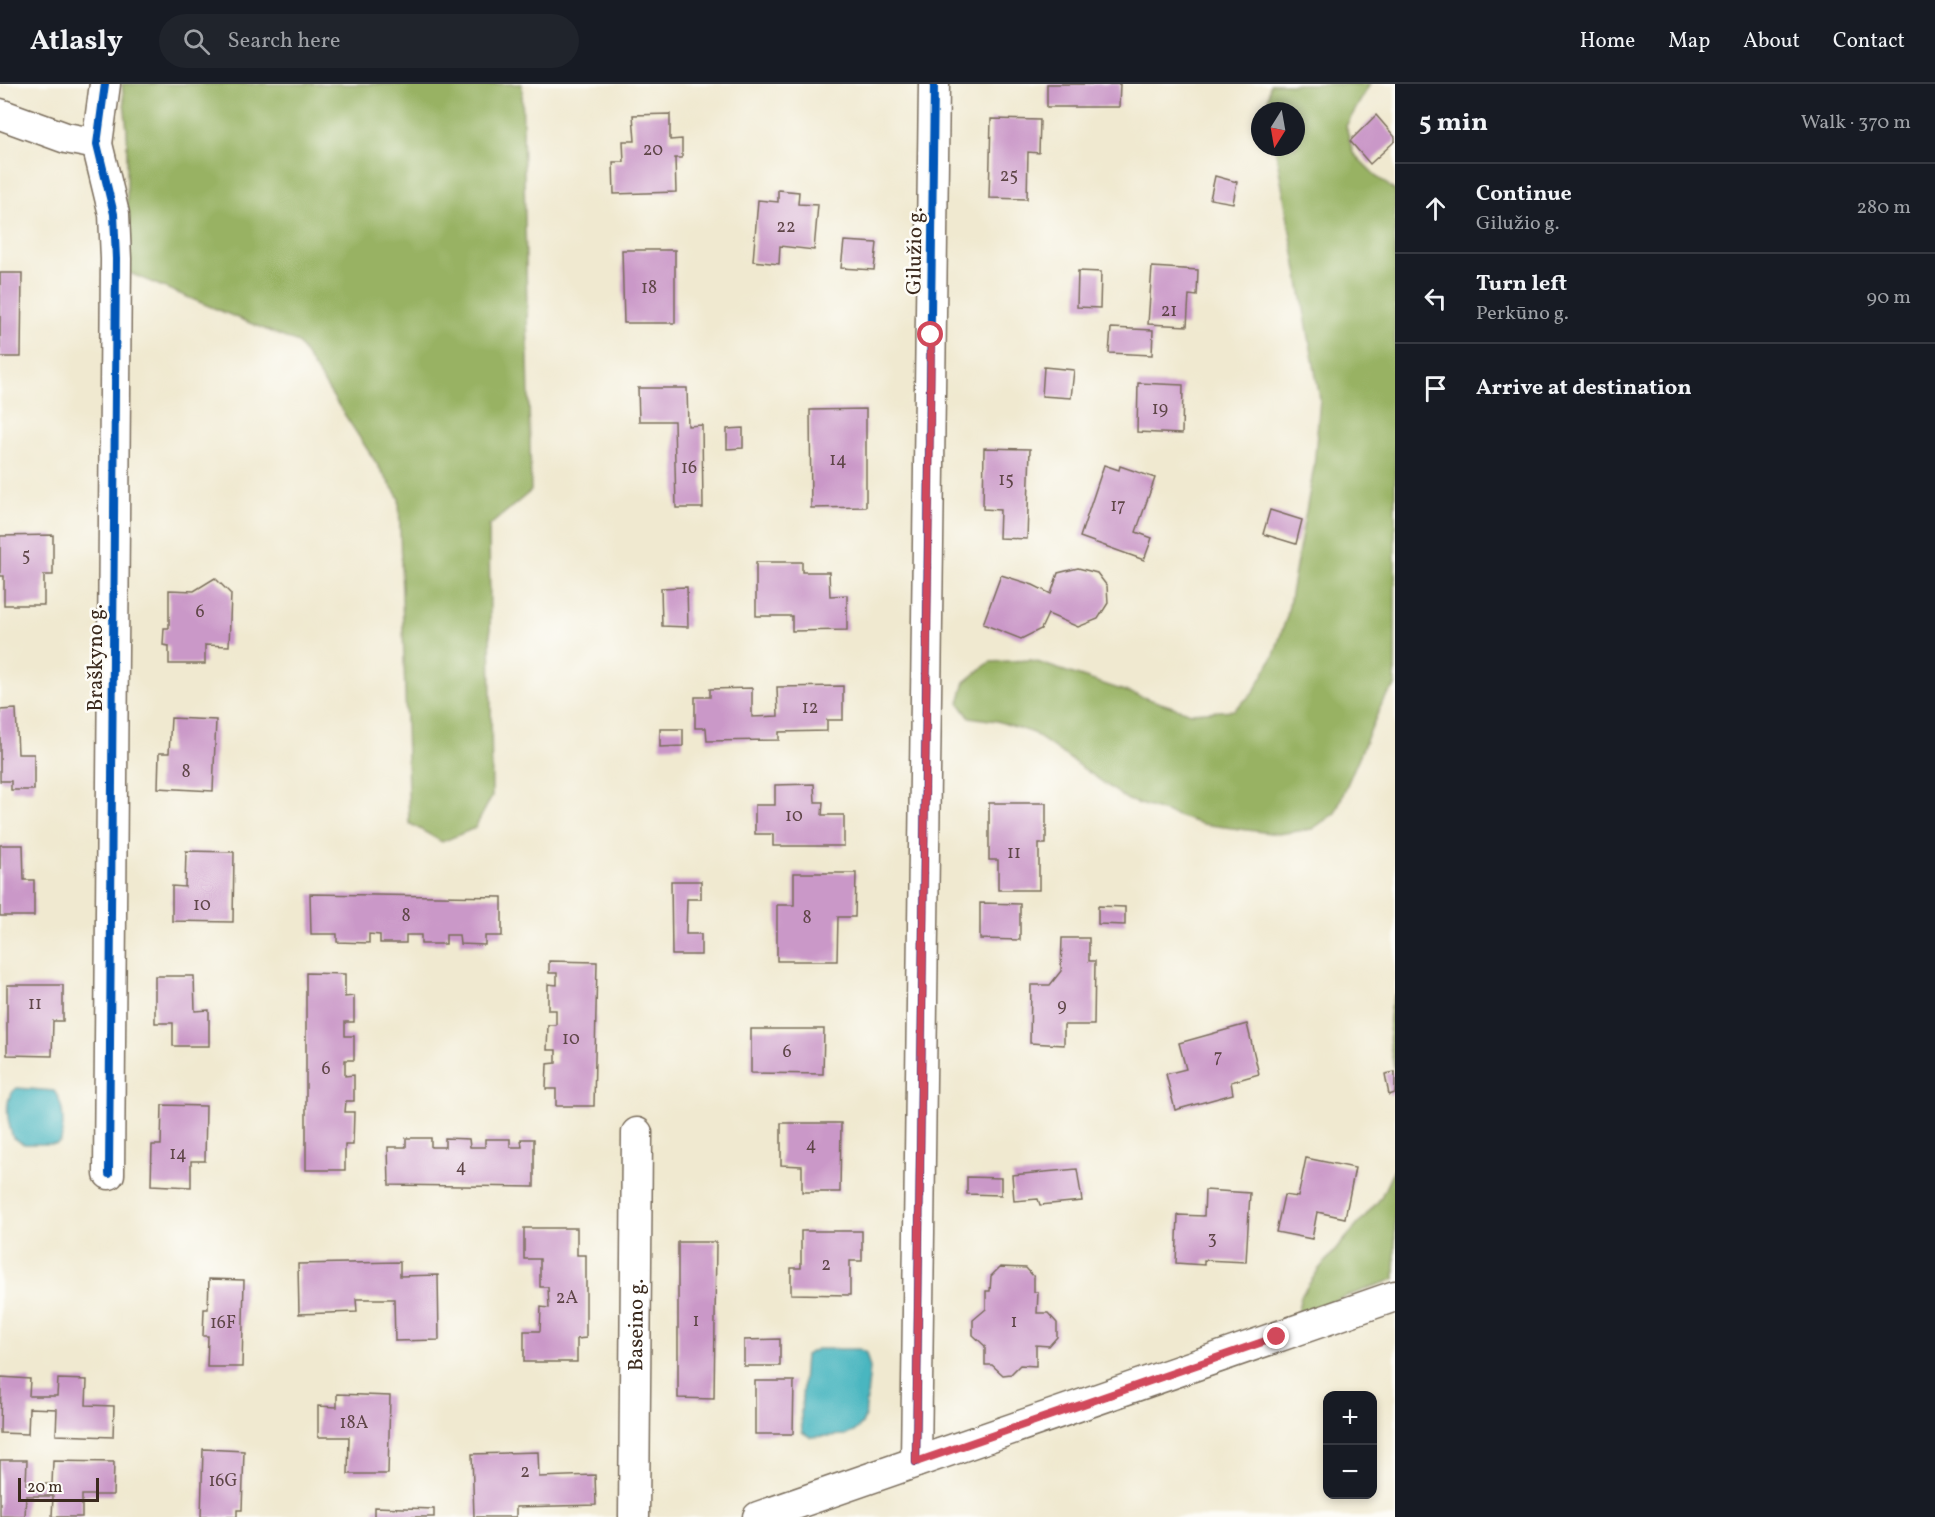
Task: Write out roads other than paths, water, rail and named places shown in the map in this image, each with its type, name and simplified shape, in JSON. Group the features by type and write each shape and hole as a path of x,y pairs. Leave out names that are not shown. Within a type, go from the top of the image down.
{"street":[{"path":"0,114 66,138 97,144 105,84"},
{"name":"Gilužio g.","path":"916,1462 934,84"},
{"name":"Braškyno g.","path":"97,144 114,214 116,259 109,1174"},
{"name":"Baseino g.","path":"634,1517 637,1133"},
{"path":"758,1517 1395,1296"}],"water":[{"path":"17,1088 54,1091 58,1096 63,1115 61,1141 57,1144 24,1144 13,1138 8,1118 8,1104 12,1092"},
{"path":"817,1349 859,1349 866,1353 870,1368 865,1417 854,1432 845,1435 810,1437 802,1432 805,1355"}]}
